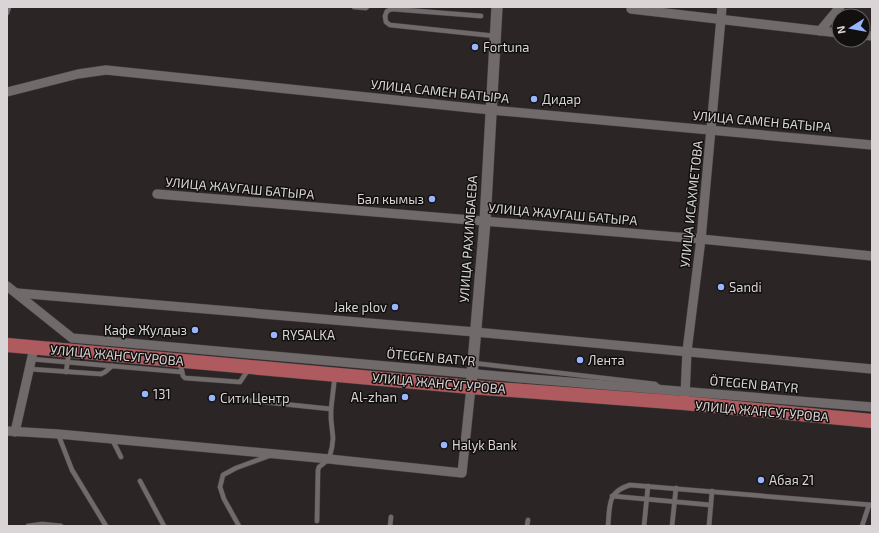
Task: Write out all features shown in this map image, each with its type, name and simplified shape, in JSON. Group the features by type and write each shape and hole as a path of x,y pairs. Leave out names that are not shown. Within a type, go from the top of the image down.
{"main road":[{"name":"УЛИЦА ЖАНСУГУРОВА","path":"7,345 33,353 68,357 181,366 250,367 471,387 684,403 872,422"}],"street":[{"name":"УЛИЦА РАХИМБАЕВА","path":"329,458 462,473 485,220 497,7"},
{"name":"УЛИЦА ИСАХМЕТОВА","path":"684,403 687,351 701,239 722,7"},
{"path":"820,31 840,7"},
{"path":"631,9 831,32"},
{"name":"УЛИЦА САМЕН БАТЫРА","path":"7,92 78,74 106,70 491,110 872,145"},
{"name":"УЛИЦА ЖАУГАШ БАТЫРА","path":"157,194 485,220 872,256"},
{"name":"ÖTEGEN BATYR","path":"7,286 72,338 540,380 872,407"},
{"path":"7,293 475,332 872,369"},
{"path":"33,353 11,432 58,434 329,458"}],"lane":[{"path":"7,13 9,7"},
{"path":"354,7 368,7"},
{"path":"481,16 392,9 387,11 385,16 386,22 390,25 495,36"},
{"path":"66,372 68,357 112,366 181,366"},
{"path":"473,363 655,384 662,391 661,402"},
{"path":"29,369 101,374 112,366"},
{"path":"317,521 318,470 319,466 329,458 333,438 331,409 335,374"},
{"path":"244,400 331,409"},
{"path":"58,434 72,470 106,526"},
{"path":"112,439 121,457"},
{"path":"239,526 224,499 220,487 223,475 236,468 275,454"},
{"path":"140,480 164,526"},
{"path":"608,526 612,496 618,489 630,484 871,505 862,526"},
{"path":"644,526 648,486"},
{"path":"672,526 676,488"},
{"path":"709,526 712,491"},
{"path":"612,496 711,505"},
{"path":"390,526 391,517"},
{"path":"527,526 528,520"},
{"path":"28,526 42,524 61,526"}],"place":[{"name":"Fortuna","path":"475,47"},
{"name":"Дидар","path":"534,99"},
{"name":"Бал кымыз","path":"432,199"},
{"name":"Sandi","path":"721,287"},
{"name":"Jake plov","path":"395,307"},
{"name":"Кафе Жулдыз","path":"195,330"},
{"name":"RYSALKA","path":"274,335"},
{"name":"Лента","path":"580,360"},
{"name":"131","path":"145,394"},
{"name":"Al-zhan","path":"405,397"},
{"name":"Сити Центр","path":"212,398"},
{"name":"Halyk Bank","path":"444,445"},
{"name":"Абая 21","path":"761,480"}]}
